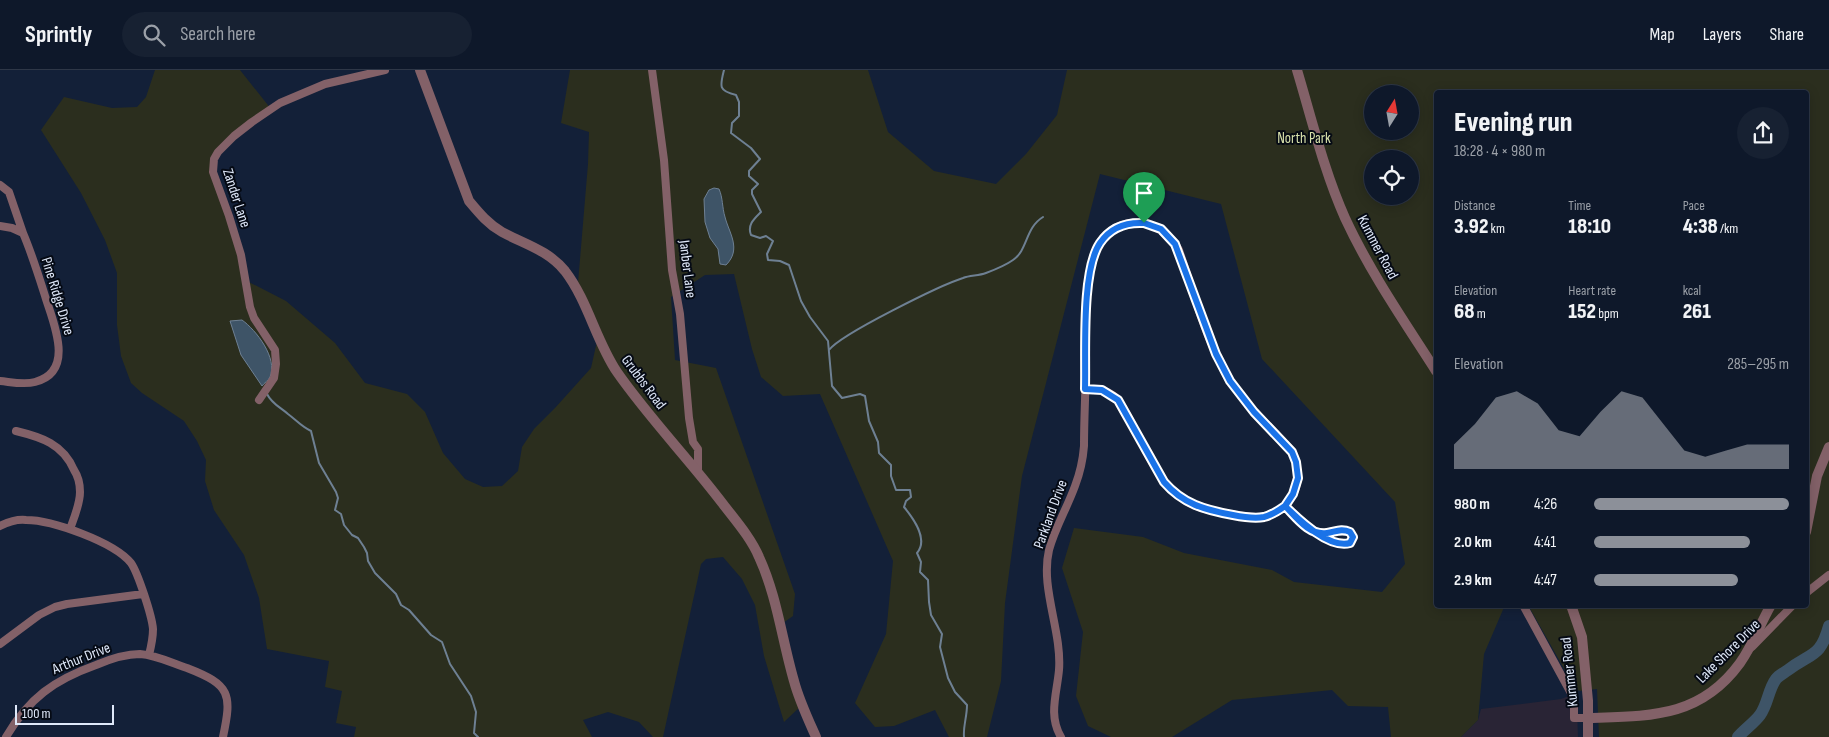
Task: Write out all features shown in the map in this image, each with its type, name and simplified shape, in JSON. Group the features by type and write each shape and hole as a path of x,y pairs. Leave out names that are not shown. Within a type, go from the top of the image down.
{"street":[{"name":"Zander Lane","path":"260,400 274,378 276,364 274,350 254,318 250,307 240,255 229,216 213,172 214,159 234,136 280,103 325,84 385,70"},
{"name":"Grubbs Road","path":"420,70 469,200 482,218 501,231 534,246 555,259 566,272 578,292 608,357 618,373 640,404 698,471 749,539 767,575 794,683 816,737"},
{"name":"Janber Lane","path":"652,70 664,160 672,270 680,314 689,418 693,442 698,449 698,471"},
{"name":"Kummer Road","path":"1298,70 1321,151 1345,217 1380,284 1434,368"},
{"name":"Pine Ridge Drive","path":"0,185 9,192 54,321 59,344 57,363 53,370 38,381 24,383 0,381"},
{"name":"Parkland Drive","path":"1061,737 1056,727 1054,715 1059,652 1047,567 1051,544 1074,489 1084,446 1087,296 1092,263 1098,247 1108,234 1120,226 1139,222 1156,226 1169,236 1179,250 1214,349 1230,381 1254,412 1284,442 1294,457 1298,472 1297,482 1293,494 1285,506"},
{"path":"0,226 12,228 23,233"},
{"path":"1085,389 1102,390 1118,400 1164,482 1183,500 1208,510 1254,518 1272,514 1285,506 1305,526 1319,533"},
{"path":"16,431 54,444 62,451 72,465 80,492 70,530"},
{"path":"1809,517 1817,476 1829,447"},
{"path":"0,526 9,522 26,520 52,524 110,546 121,553 135,569 153,626 149,655"},
{"path":"1809,591 1829,575"},
{"path":"0,644 55,607 143,594"},
{"path":"1525,608 1572,695 1574,718 1588,718"},
{"name":"Kummer Road","path":"1573,608 1582,637 1588,701 1588,737"},
{"path":"1747,651 1769,608"},
{"name":"Lake Shore Drive","path":"1588,718 1645,715 1682,708 1692,704 1716,688 1732,673 1747,651 1790,608"},
{"name":"Arthur Drive","path":"6,737 28,706 42,692 59,681 79,671 117,657 135,654 149,655 204,675 221,688 228,703 223,737"}],"shaded area":[{"path":"1569,696 1577,708 1578,737 1461,737 1478,720 1481,709 1561,699"}],"green space":[{"name":"North Park","path":"155,70 240,70 271,109 234,136 213,163 245,280 286,301 335,343 365,383 407,394 425,412 443,453 465,479 483,487 502,486 518,471 522,447 534,429 591,368 600,328 578,283 589,132 561,123 570,70 868,70 888,132 934,171 996,184 1026,154 1057,115 1067,70 1829,70 1829,737 1599,737 1597,689 1579,691 1575,688 1530,608 1809,608 1809,90 1434,90 1434,608 1504,608 1484,654 1478,720 1461,737 1391,737 1388,707 1348,706 1332,690 1232,700 1172,737 1111,737 1088,726 1076,696 1083,632 1062,568 1074,528 1143,537 1184,553 1272,570 1294,582 1382,592 1405,564 1395,502 1262,359 1221,204 1100,174 1022,476 1005,603 1001,681 987,737 949,737 935,710 894,726 875,727 855,703 886,634 893,561 820,394 783,396 761,377 752,349 734,274 705,275 671,297 675,360 716,368 795,594 793,616 780,625 802,705 784,722 764,656 755,605 742,579 723,557 706,559 701,564 663,737 653,737 639,722 608,712 583,720 592,737 354,737 356,727 336,723 342,691 325,687 329,661 267,649 259,598 244,555 214,510 205,481 206,460 197,441 184,421 142,393 131,383 121,356 117,325 117,273 105,240 81,193 41,130 64,97 112,108 137,107 146,97"}],"water":[{"path":"719,189 734,247 731,259 726,265 720,264 718,249 710,238 705,222 704,199 709,190"},
{"path":"242,320 259,337 271,361 272,370 270,377 262,386 241,355 230,321"}],"waterway":[{"path":"724,70 721,84 723,90 736,95 739,102 739,116 732,123 731,133 751,148 760,159 749,171 749,176 758,184 752,190 752,194 761,212 751,225 751,235 760,238 766,236 773,241 767,254 768,260 780,261 789,265 801,301 828,341 832,386 842,398 860,394 865,396 869,421 878,442 879,453 891,465 891,476 896,490 910,490 911,497 906,501 904,507 921,535 920,547 917,553 921,562 920,572 928,580 931,615 942,634 940,647 948,678 955,692 967,705 964,737"},
{"path":"829,350 871,322 951,282 986,273 1010,262 1018,256 1033,227 1043,217"},
{"path":"267,394 276,405 311,431 319,463 338,498 335,510 341,514 344,525 352,535 358,538 364,547 368,561 375,573 396,594 401,605 409,610 431,635 442,642 450,664 471,696 476,712 474,733 478,737"},
{"path":"1738,737 1760,715 1776,679 1814,653 1822,644 1829,626"}],"route":[{"path":"1144,223 1133,223 1115,228 1101,242 1094,257 1086,306 1085,389 1102,390 1118,400 1164,482 1183,500 1216,512 1254,518 1272,514 1285,506 1305,526 1313,531 1326,534 1347,530 1353,537 1350,543 1344,544 1333,541 1319,533 1313,531 1309,529 1305,526 1291,512 1285,506 1296,488 1298,478 1296,462 1292,452 1247,404 1230,381 1216,354 1179,250 1172,239 1156,226 1144,223"}]}
